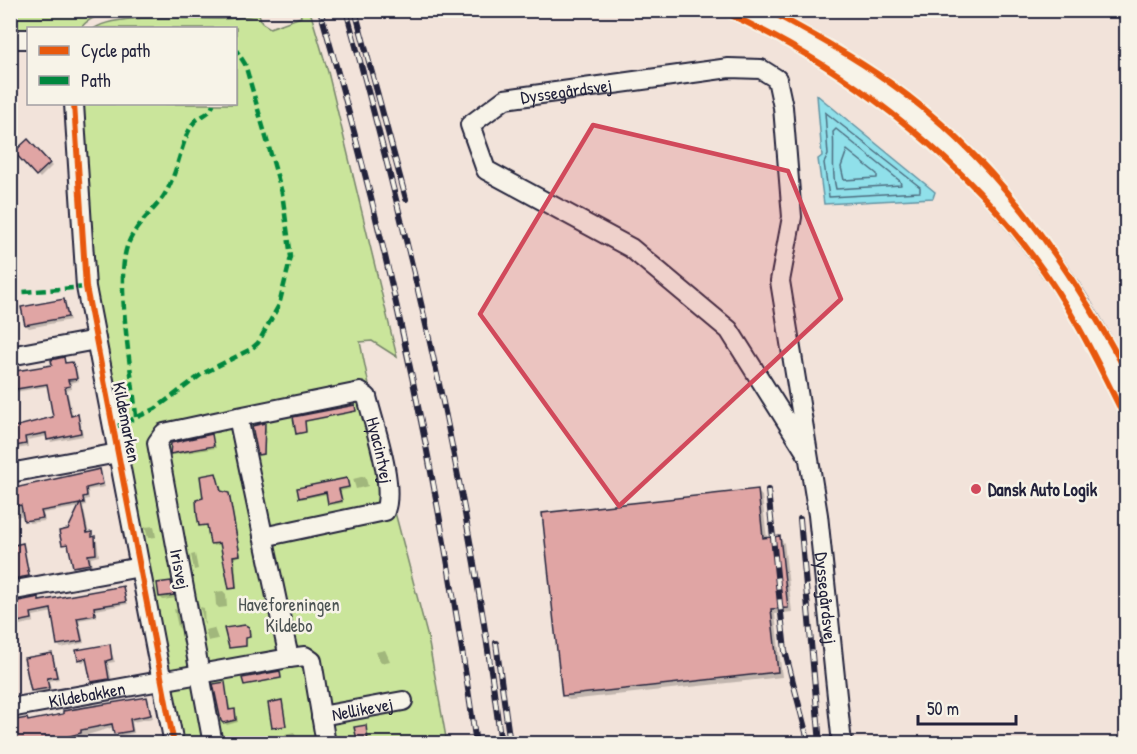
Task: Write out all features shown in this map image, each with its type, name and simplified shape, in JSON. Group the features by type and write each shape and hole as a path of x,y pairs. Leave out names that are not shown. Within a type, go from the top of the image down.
{"main road":[{"path":"746,10 831,56 886,94 950,148 1008,209 1048,259 1084,315 1126,394"}],"street":[{"path":"10,39 27,39"},
{"name":"Dyssegårdsvej","path":"807,454 729,330 631,248 486,170 470,125 505,99 729,68 761,69 777,79 783,107 792,217 780,281 818,515 842,744"},
{"name":"Kildemarken","path":"74,105 86,287 174,744"},
{"path":"10,356 96,340"},
{"name":"Hyacintvej","path":"200,426 360,392 367,397 389,500 385,511 263,537"},
{"path":"238,417 289,658 304,656 312,661 326,744"},
{"name":"Irisvej","path":"200,426 164,433 157,443 213,744"},
{"path":"10,473 118,453"},
{"path":"10,591 140,567"},
{"name":"Kildebakken","path":"10,708 289,658"},
{"name":"Nellikevej","path":"321,716 403,701"}],"highlighted area":[{"path":"593,125 788,171 841,299 619,506 480,314"}],"green space":[{"path":"11,11 124,11 98,16 82,27 27,27 27,31 11,33"},
{"name":"Haveforeningen Kildebo","path":"300,11 310,11 328,72 397,357 372,341 360,342 396,516 428,638 447,743 183,743 95,286 80,105 237,105 237,27 97,27 106,23 155,18 226,19 259,14 262,23 270,28 301,17"}],"water":[{"path":"817,95 935,192 933,198 824,204 818,159 822,156"}],"building":[{"path":"28,139 50,163 36,176 14,152"},
{"path":"64,299 68,317 25,325 21,307"},
{"path":"64,357 65,363 72,362 75,368 77,379 68,380 70,386 65,387 71,416 78,414 81,433 47,440 46,433 25,437 26,444 10,447 10,428 53,417 47,384 10,390 10,372 52,365 51,360"},
{"path":"355,405 356,411 305,421 306,432 296,434 293,417"},
{"path":"265,423 264,454 258,455 252,426"},
{"path":"212,434 214,446 170,454 171,443"},
{"path":"100,469 103,484 86,488 87,496 83,497 84,503 81,503 87,533 92,532 92,537 95,536 96,554 88,555 90,564 73,567 68,544 62,545 59,531 68,529 80,504 41,511 43,518 24,521 21,505 10,507 10,489"},
{"path":"216,473 221,491 229,493 240,555 233,556 236,588 229,589 220,543 210,544 207,525 199,526 197,515 196,500 203,498 200,476"},
{"path":"347,478 349,487 339,489 342,501 328,504 326,492 299,498 297,488"},
{"path":"758,489 763,538 780,536 788,608 771,609 778,672 562,696 542,513"},
{"path":"23,543 29,576 12,579 10,546"},
{"path":"171,581 174,595 159,597 157,583"},
{"path":"123,586 126,602 94,607 95,615 77,618 82,641 57,645 51,609 31,613 32,619 17,622 14,602 39,597 39,601"},
{"path":"245,625 249,627 250,637 246,638 246,646 229,648 224,628"},
{"path":"110,644 112,659 106,661 109,679 91,682 86,658 78,660 76,650"},
{"path":"52,653 57,677 47,678 49,688 31,691 24,658"},
{"path":"280,671 281,678 244,685 242,678"},
{"path":"225,682 229,710 235,709 236,720 223,723 213,684"},
{"path":"147,697 151,715 130,719 132,731 114,734 112,724 81,730 81,733 41,744 10,741 10,721 27,718 28,721 63,714 63,711"},
{"path":"282,700 286,726 272,728 268,703"},
{"path":"366,725 368,744 358,744 354,727"}],"railway":[{"path":"320,10 369,191 412,374 447,558 476,744"},
{"path":"346,10 394,192 437,374 473,558 501,744"},
{"path":"355,10 406,199"},
{"path":"768,490 785,651 809,744"},
{"path":"800,519 820,744"},
{"path":"496,643 510,744"}],"marked path":[{"path":"113,428 155,409 202,374 251,349 258,343 279,305 291,257 282,193 245,64 237,52"},
{"path":"136,417 124,303 124,260 128,244 135,231 168,188 192,125 210,111 213,105"},
{"path":"10,293 86,287"}],"cycle path":[{"path":"720,10 764,31 850,83 931,145 967,180 1001,217 1046,274 1083,335 1126,420"},
{"path":"768,10 875,72 927,111 962,143 994,177 1053,251 1079,290 1126,371"},
{"path":"74,105 86,287 174,744"}],"place":[{"name":"Dansk Auto Logik","path":"976,489"}]}
